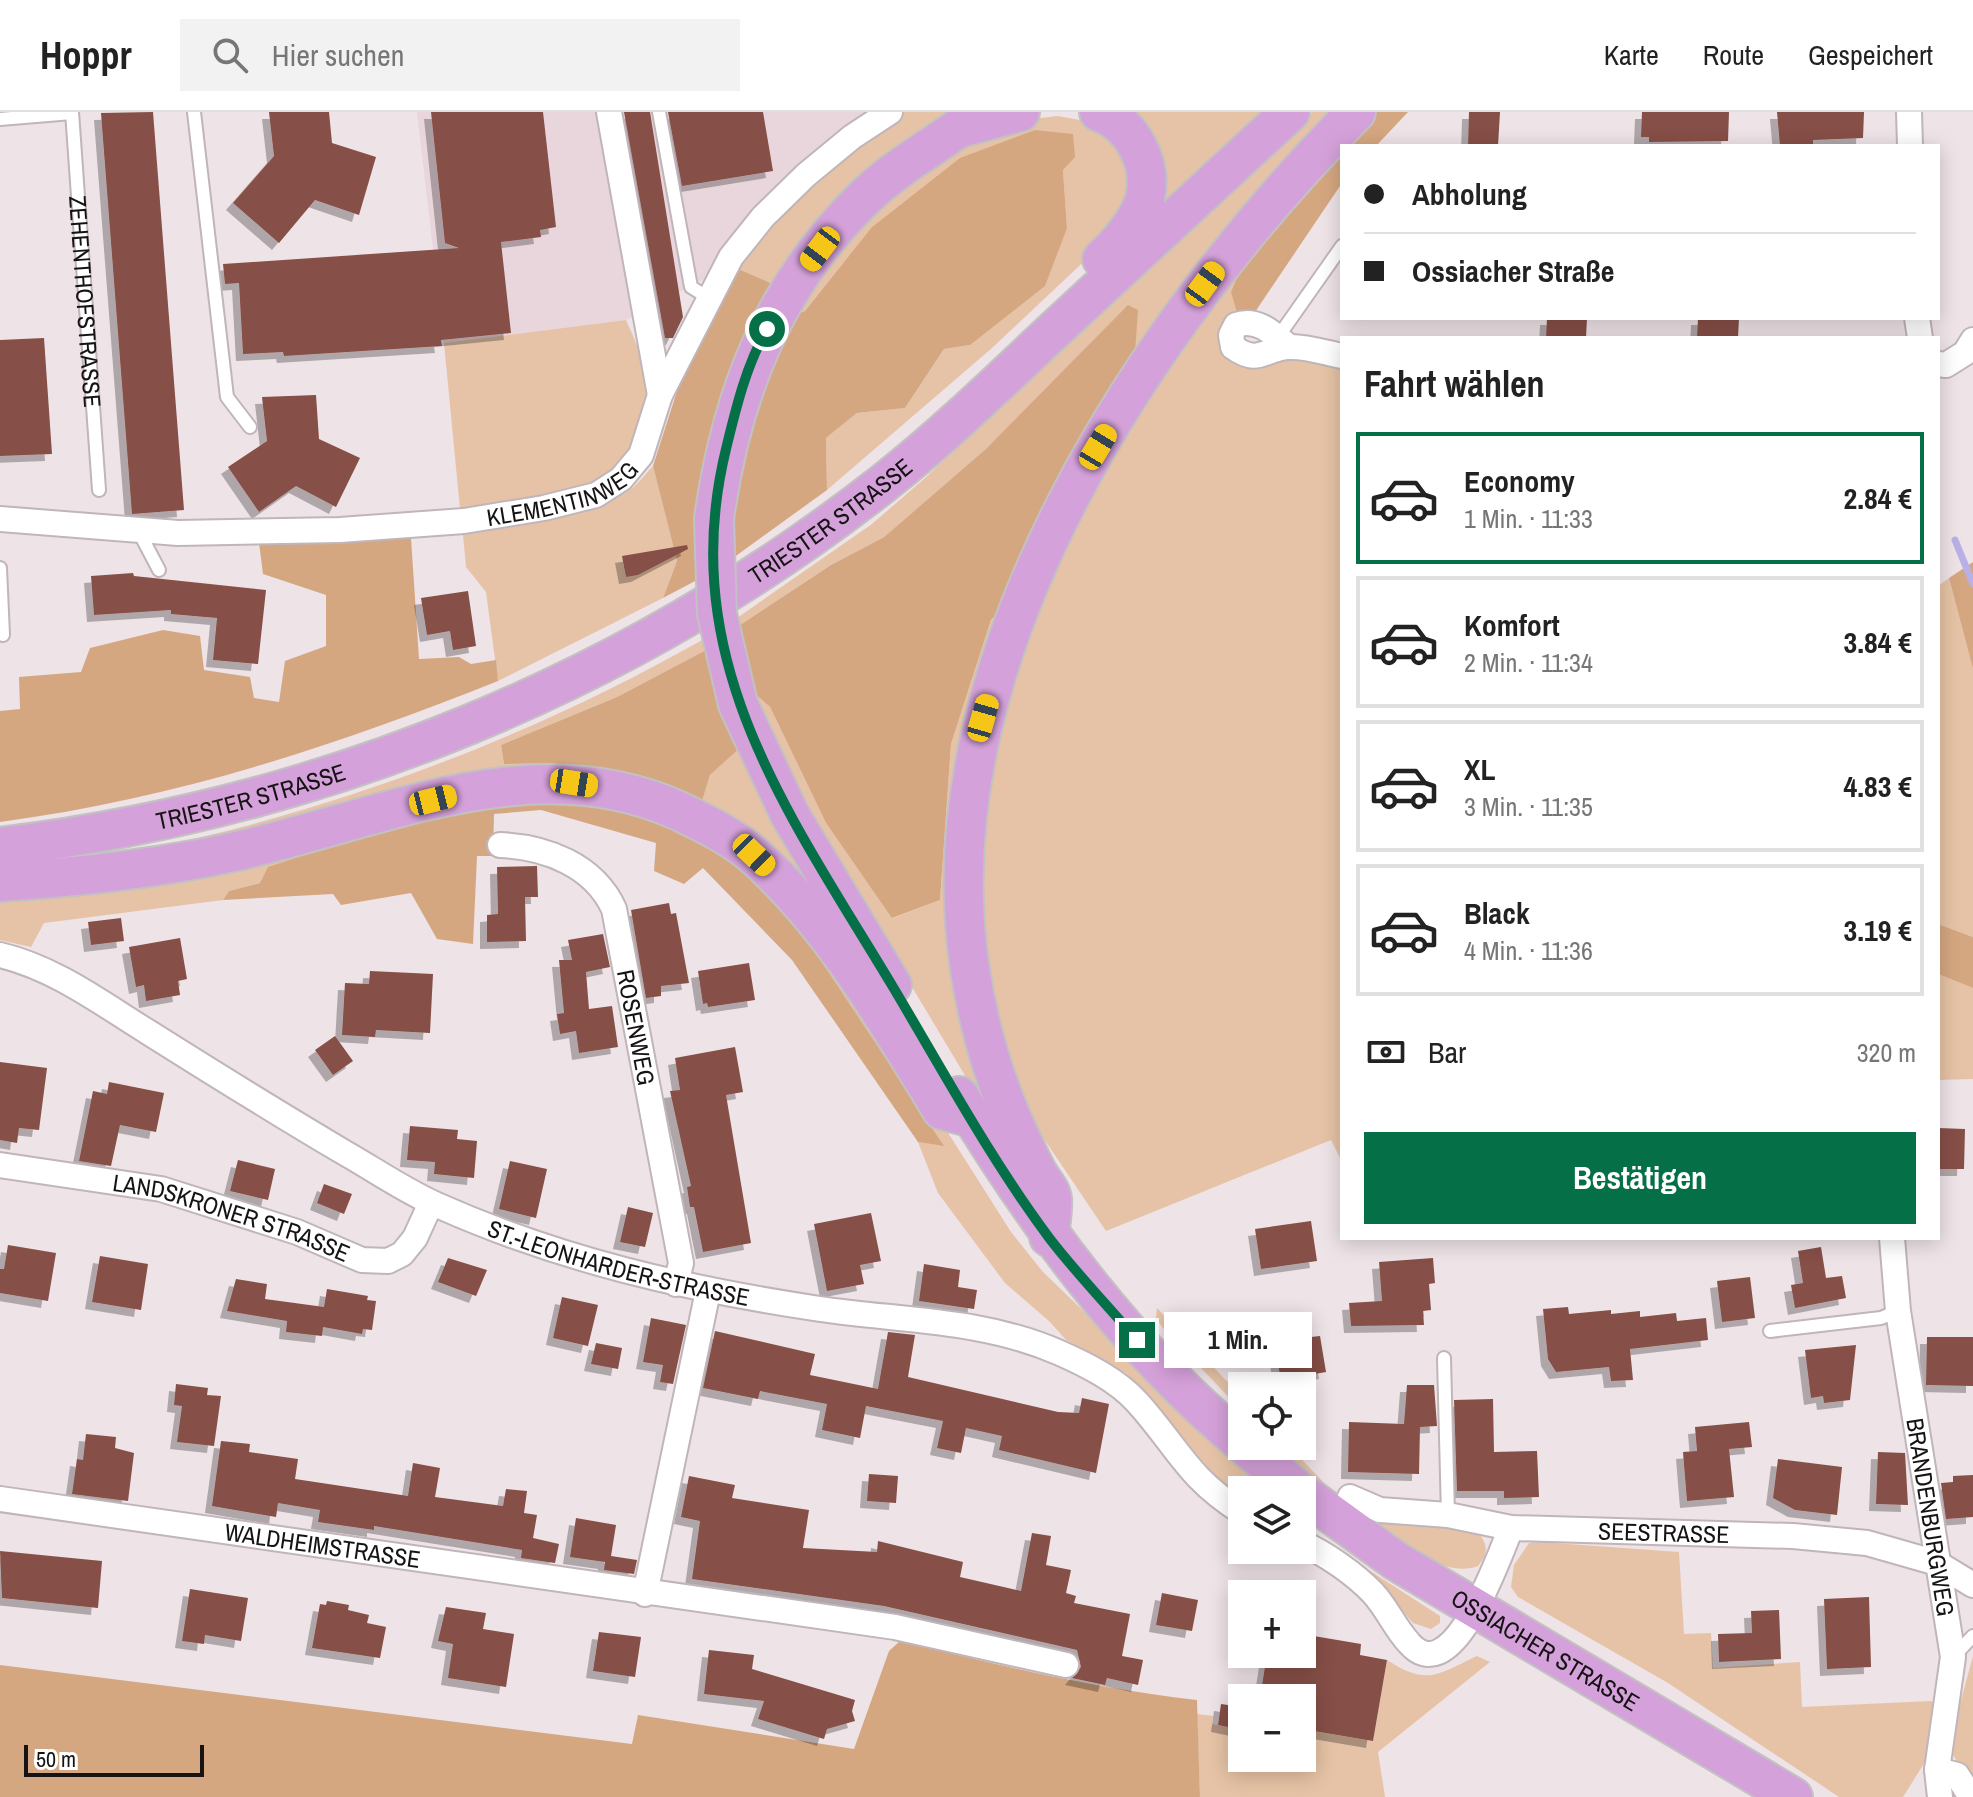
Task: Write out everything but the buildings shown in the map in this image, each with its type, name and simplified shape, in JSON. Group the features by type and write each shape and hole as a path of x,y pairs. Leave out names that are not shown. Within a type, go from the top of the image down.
{"main road":[{"name":"OSSIACHER STRASSE","path":"1020,112 970,120 911,157 862,200 789,292 757,348 736,405 721,469 714,519 717,614 738,704 790,815 973,1118 1049,1237 1137,1340 1228,1432"},
{"path":"978,401 1031,325 1110,252 1136,217 1145,197 1141,154 1130,133 1099,112"},
{"name":"TRIESTER STRASSE","path":"0,847 87,837 198,814 394,755 579,676 743,585 888,480 978,401 1290,112"},
{"path":"1049,1237 1052,1197 1008,1109 986,1043 969,963 964,894 966,807 976,744 998,664 1037,567 1105,435 1158,348 1220,263 1289,180 1356,112"},
{"path":"0,882 153,867 235,851 490,788 574,783 620,791 657,801 707,824 754,855 800,900 835,944 942,1110 973,1118"},
{"name":"OSSIACHER STRASSE","path":"1262,1460 1281,1476"},
{"name":"OSSIACHER STRASSE","path":"1316,1504 1386,1554 1793,1797"}],"street":[{"path":"609,112 660,395"},
{"name":"KLEMENTINWEG","path":"0,519 178,533 340,530 464,521 544,508 596,495 621,479 641,455 660,395 707,297 731,257 763,217 829,156 890,112"},
{"path":"1909,112 1910,144"},
{"path":"1940,364 1946,365 1965,353 1973,340"},
{"path":"1283,342 1340,356"},
{"name":"ROSENWEG","path":"500,845 522,846 553,854 605,888 614,909 681,1263 676,1284"},
{"name":"ST.-LEONHARDER-STRASSE","path":"0,955 24,961 63,979 280,1115 431,1203 517,1240 708,1291 827,1309 948,1322 1000,1332 1060,1353 1108,1378 1136,1401 1182,1464 1215,1496 1228,1504"},
{"name":"LANDSKRONER STRASSE","path":"0,1165 161,1189 297,1232 362,1260 388,1261 402,1254 415,1238 431,1203"},
{"name":"BRANDENBURGWEG","path":"1892,1240 1898,1311 1953,1657 1937,1770 1940,1797"},
{"path":"645,1594 708,1291"},
{"name":"SEESTRASSE","path":"1350,1497 1380,1510 1448,1515 1511,1528 1793,1536 1867,1543 1937,1563 1973,1585"},
{"name":"WALDHEIMSTRASSE","path":"0,1499 645,1594 895,1627 1066,1665"},
{"path":"1316,1549 1372,1591 1409,1645 1421,1653 1445,1649 1458,1638 1476,1608 1511,1528"},
{"path":"1937,1770 1957,1775 1971,1797"}],"lane":[{"name":"ZEHENTHOFSTRASSE","path":"0,119 72,112 99,490"},
{"path":"194,112 227,397 250,427"},
{"path":"659,112 691,287 707,297"},
{"path":"1283,342 1340,249"},
{"path":"138,530 159,570"},
{"path":"0,568 3,635"},
{"path":"1770,1331 1881,1318 1898,1311"},
{"path":"1444,1358 1448,1515"},
{"path":"1953,1657 1973,1636"}],"shaded area":[{"path":"417,112 878,112 708,277 626,320 444,343"},
{"path":"901,112 951,112 905,141 868,172 773,284 736,268 780,209"},
{"path":"1125,112 1266,112 1159,213"},
{"path":"1312,112 1341,112 1139,356 987,448 884,537 831,565 737,627 737,618 872,524 925,478"},
{"path":"1372,112 1408,112 1378,144 1342,144"},
{"path":"1058,116 1096,123 1123,149 1131,187 1110,237 992,348 827,490 826,438 857,413 905,408 944,349 970,345 1067,228 1063,170 871,228 805,311 791,316 863,220 942,155 1032,119"},
{"path":"1035,130 1073,134 1075,157 1063,170 1067,228 1045,286 970,345 944,349 905,408 857,413 826,438 827,490 733,558 734,498 746,431 791,316 805,311 871,228 960,158"},
{"path":"1340,147 1340,186 1253,315 1238,316 1231,292 1253,241"},
{"path":"1253,241 1238,316 1221,333 1221,348 1234,364 1313,359 1340,363 1340,1158 1331,1140 1106,1231 1040,1133 1003,1065 985,998 978,789 1044,584 1126,425"},
{"path":"736,268 773,284 738,357 714,426 701,498 697,580 663,598 677,561 653,466 679,385"},
{"path":"1128,305 1138,310 1135,353 1092,422 1013,597 991,620 951,744 940,900 892,918 826,823 770,707 754,693 737,627 831,565 884,537 987,448"},
{"path":"626,320 644,368 645,391 642,420 633,447 616,467 570,492 460,509 444,343"},
{"path":"653,466 677,561 663,598 498,681 486,592 466,567 463,535 527,525 595,507 631,489"},
{"path":"411,538 419,659 459,657 471,664 496,660 498,681 375,728 254,767 130,799 0,822 0,711 20,709 19,677 81,672 90,648 163,630 200,636 204,670 250,677 254,698 279,702 285,661 326,646 326,595 263,574 259,543"},
{"path":"1973,562 1973,669 1949,578"},
{"path":"1949,578 1973,669 1973,937 1940,925 1940,585"},
{"path":"1013,597 967,742 991,1119 784,773 754,693 770,707 826,823 893,918 940,900 951,744 991,620"},
{"path":"704,639 706,650 617,697 501,745 504,764 554,763 560,772 225,843 150,849 294,812 435,765 572,707"},
{"path":"706,650 739,749 710,775 700,808 560,772 554,763 504,764 501,745 617,697"},
{"path":"739,749 812,888 700,808 710,775"},
{"path":"529,795 650,811 726,855 759,885 808,941 944,1146 918,1142 792,960 703,868 684,884 654,871 656,843 541,810 494,814 493,856 477,856 473,944 437,939 411,893 341,905 333,894 223,900 229,891 260,883 268,867 381,830"},
{"path":"391,822 260,883 229,891 223,900 44,923 31,947 0,940 0,895"},
{"path":"759,872 872,1013 1011,1232 1043,1272 1228,1450 1228,1460 1238,1460 1254,1476 1228,1476 1228,1491 1215,1481 1126,1373 1066,1340 1005,1283 938,1193 918,1142 943,1145 808,941 759,885"},
{"path":"1940,925 1973,937 1973,988 1940,975"},
{"path":"1940,975 1973,988 1973,1079 1940,1080"},
{"path":"1157,1308 1228,1382 1228,1396 1162,1327 1156,1318"},
{"path":"1293,1460 1302,1460 1325,1484 1375,1521 1477,1530 1486,1548 1482,1561 1478,1566 1456,1568 1430,1561 1372,1527 1317,1482 1316,1476 1310,1476"},
{"path":"1529,1543 1679,1552 1684,1634 1711,1633 1713,1668 1800,1662 1802,1707 1931,1701 1938,1707 1925,1762 1903,1797 1839,1797 1668,1683 1518,1597 1511,1587 1514,1565"},
{"path":"1344,1554 1440,1616 1440,1623 1431,1629 1413,1623 1378,1583"},
{"path":"900,1641 1084,1683 1197,1700 1200,1797 0,1797 0,1665 632,1744 638,1715 854,1749 889,1651"},
{"path":"1477,1656 1490,1662 1378,1752 1385,1797 1200,1797 1197,1714 1213,1716 1212,1724 1228,1727 1228,1772 1316,1772 1316,1731 1373,1741 1387,1660 1423,1675 1452,1668"},
{"path":"1973,1656 1973,1788 1953,1755 1950,1741"}],"waterway":[{"path":"1955,540 1973,584"}],"route":[{"path":"767,329 736,405 721,469 714,519 713,572 717,614 738,704 790,815 973,1118 1049,1237 1137,1340"}]}
